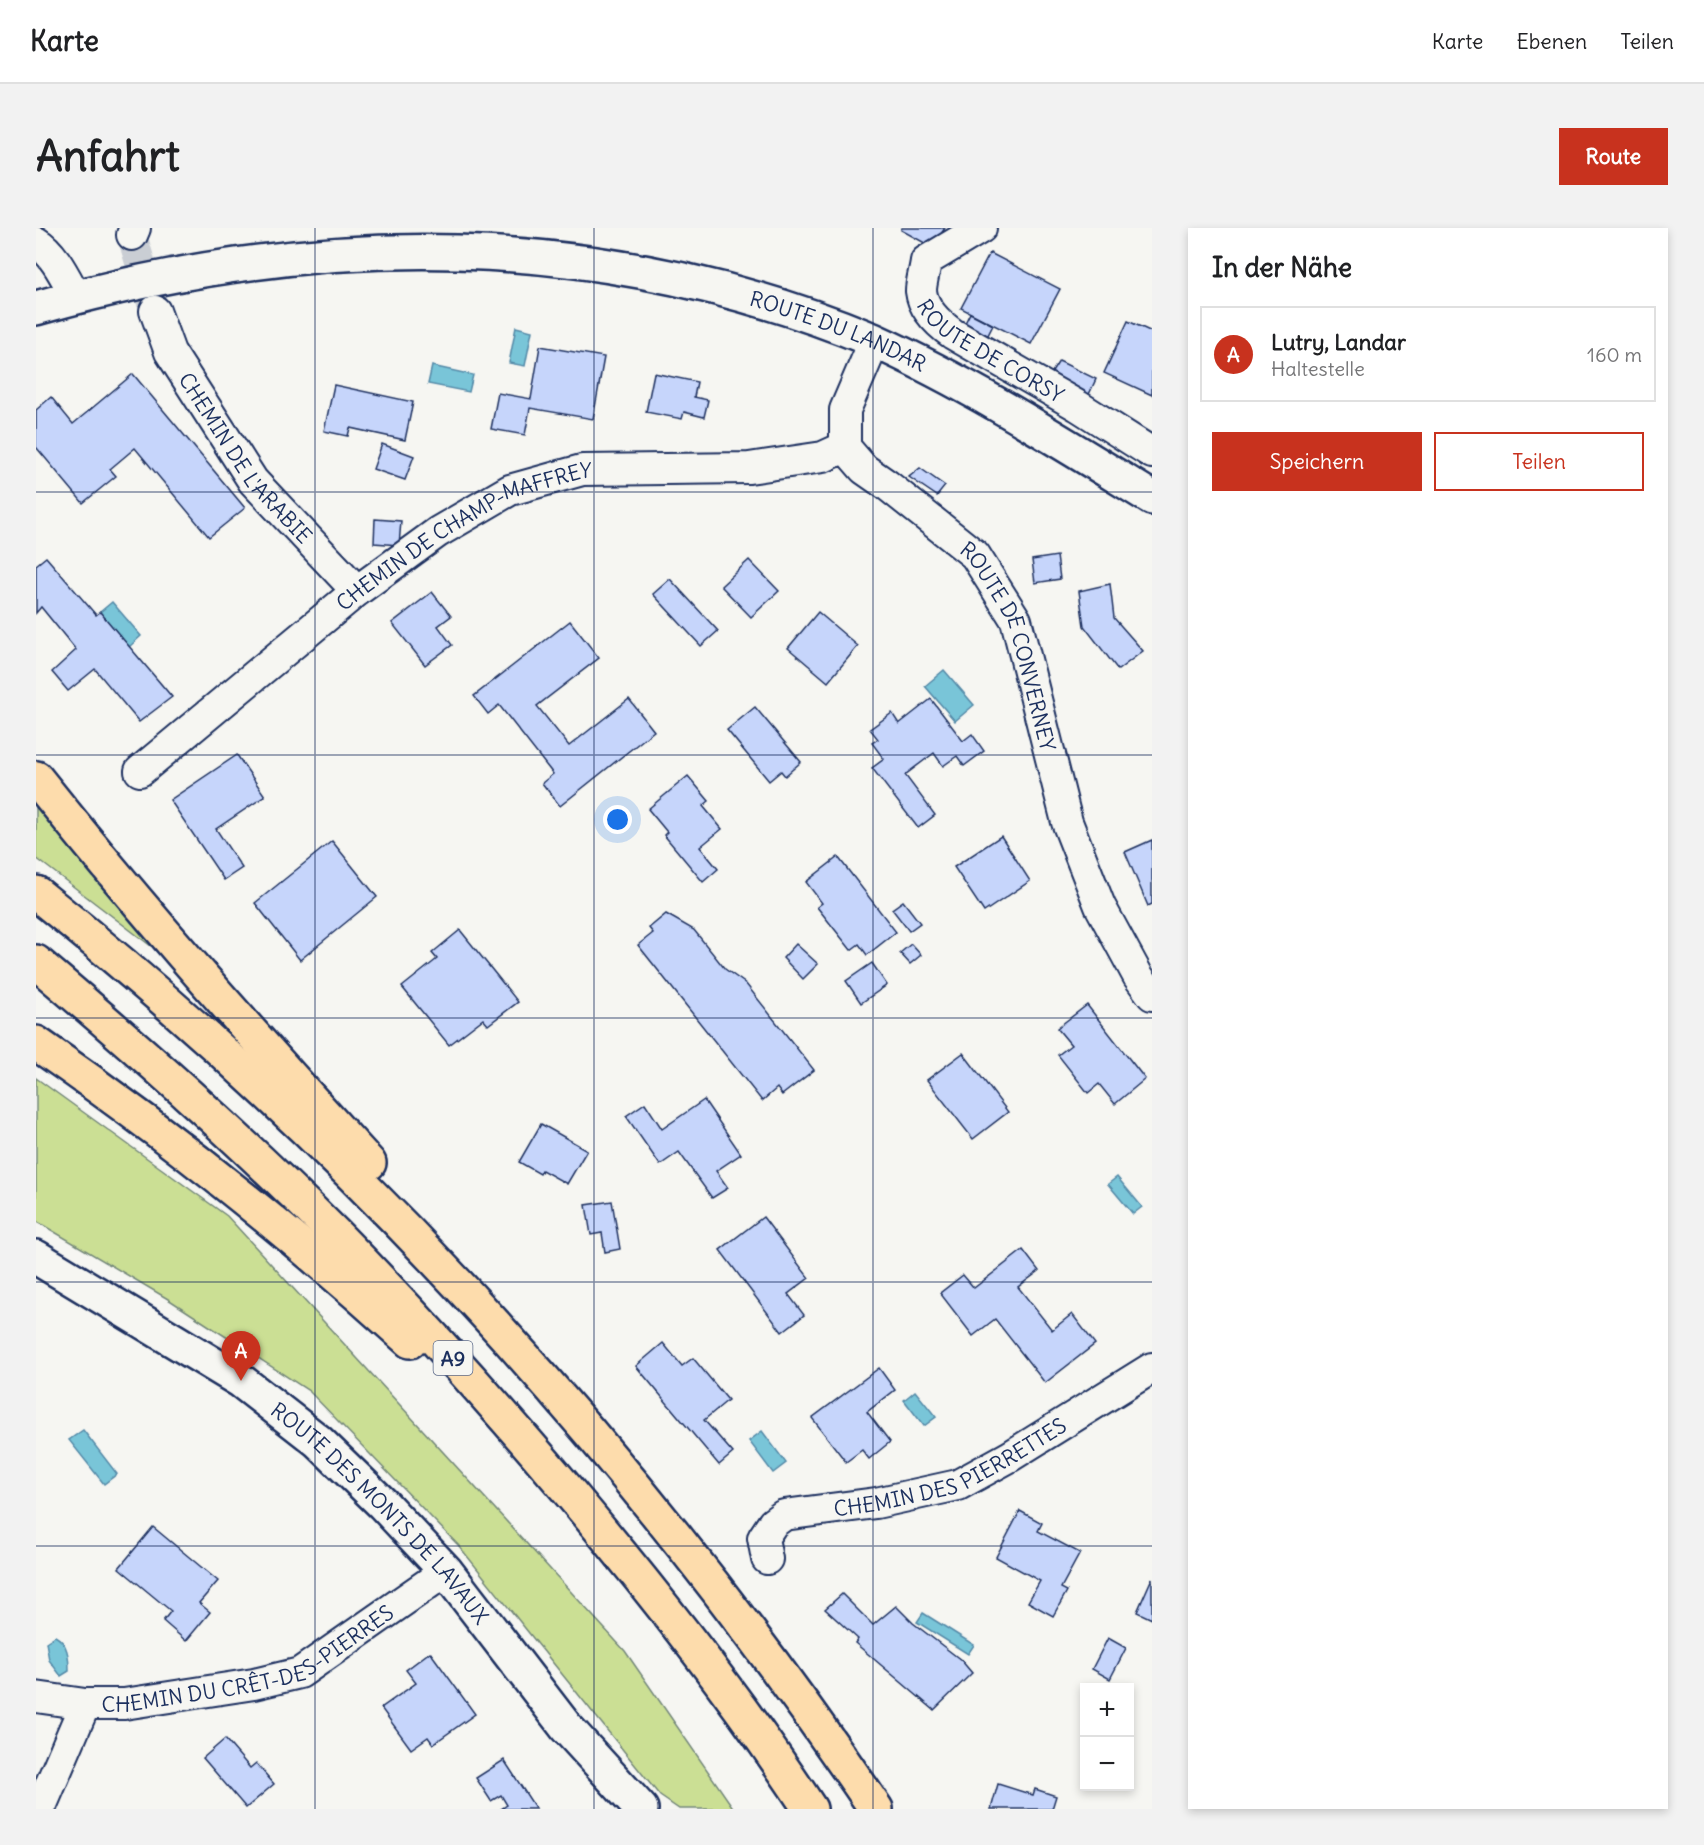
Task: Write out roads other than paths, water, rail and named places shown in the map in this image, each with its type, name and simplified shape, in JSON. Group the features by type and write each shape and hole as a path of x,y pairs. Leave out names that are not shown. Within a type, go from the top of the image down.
{"highway":[{"path":"36,778 159,929 261,1046 373,1167 554,1390"},
{"name":"A9","path":"36,893 170,1005 295,1119 449,1275 554,1390 630,1479 707,1575 773,1662 876,1809"},
{"name":"A9","path":"36,962 136,1047 231,1134 335,1234 445,1349 623,1556 708,1664 810,1809"},
{"path":"36,1043 152,1126 293,1237 544,1463"}],"main road":[{"name":"ROUTE DU LANDAR","path":"36,308 163,268 226,254 291,244 359,238 413,237 510,241 597,252 660,265 734,285 805,310 875,340 994,404 1152,498"},
{"name":"ROUTE DES MONTS DE LAVAUX","path":"36,1257 241,1381 318,1441 383,1504 446,1571 566,1727 640,1809"}],"street":[{"name":"ROUTE DE CORSY","path":"981,228 926,261 921,292 930,312 953,334 1078,406 1152,453"},
{"path":"36,243 41,245 60,268 75,295"},
{"name":"CHEMIN DE L'ARABIE","path":"155,312 170,352 254,481 357,591"},
{"path":"844,447 845,410 875,340"},
{"name":"CHEMIN DE CHAMP-MAFFREY","path":"140,771 357,591 438,532 510,490 582,470 749,468 823,457 844,447"},
{"name":"ROUTE DE CONVERNEY","path":"844,447 864,469 887,484 975,555 1016,620 1067,822 1100,906 1138,976 1152,995"},
{"name":"CHEMIN DES PIERRETTES","path":"767,1559 764,1538 773,1524 784,1515 876,1503 958,1485 1017,1452 1152,1368"},
{"name":"CHEMIN DU CRÊT-DES-PIERRES","path":"36,1697 85,1704 124,1704 254,1684 300,1673 446,1571"},
{"path":"40,1809 85,1704"}],"water":[{"path":"516,327 532,331 525,366 509,363"},
{"path":"432,366 473,375 469,392 428,384"},
{"path":"112,602 141,636 129,647 100,612"},
{"path":"944,670 974,705 955,721 925,686"},
{"path":"1117,1177 1142,1207 1133,1214 1108,1184"},
{"path":"915,1391 936,1417 924,1426 904,1400"},
{"path":"83,1430 117,1474 104,1484 69,1440"},
{"path":"762,1431 786,1463 773,1473 749,1441"},
{"path":"923,1613 974,1645 968,1654 917,1622"},
{"path":"55,1636 63,1642 68,1656 69,1671 61,1676 49,1660 46,1642"}],"tunnel":[{"path":"132,235 152,303"}],"place":[{"name":"Lutry, Landar","path":"241,1381"}]}
